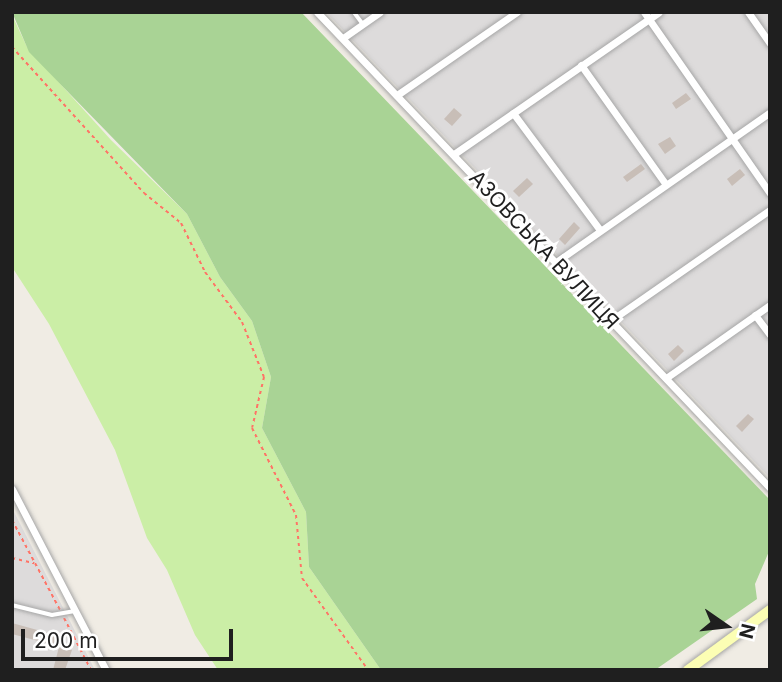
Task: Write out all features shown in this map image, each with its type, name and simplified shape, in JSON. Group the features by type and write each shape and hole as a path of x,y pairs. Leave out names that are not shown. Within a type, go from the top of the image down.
{"street":[{"name":"АЗОВСЬКА ВУЛИЦЯ","path":"317,12 769,486"},
{"path":"343,38 380,12"},
{"path":"397,95 517,12"},
{"path":"454,154 646,16 659,12"},
{"path":"748,12 770,44"},
{"path":"646,16 770,193"},
{"path":"581,65 665,183"},
{"path":"556,262 665,183 770,112"},
{"path":"513,113 600,230"},
{"path":"610,321 770,210"},
{"path":"666,378 770,305"},
{"path":"755,315 770,335"},
{"path":"12,489 106,670"},
{"path":"688,670 770,610"}],"lane":[{"path":"354,12 363,24"},
{"path":"12,605 62,614 77,611"}],"path":[{"path":"12,47 144,193 181,223 205,272 242,322 264,377 252,428 296,516 302,578 368,670"},
{"path":"12,520 91,670"},
{"path":"12,558 35,564"}],"shaded area":[{"path":"326,12 770,12 770,478"},
{"path":"12,508 95,670 12,670"}],"green space":[{"path":"12,12 301,12 770,500 770,549 755,584 757,599 655,670 381,670 309,567 306,512 262,428 271,377 252,321 220,277 187,214 29,52"},
{"path":"12,15 27,47 111,140 187,214 220,277 252,321 271,377 262,428 306,512 309,567 381,670 218,670 195,635 167,570 147,538 115,450 49,324 12,267"}],"building":[{"path":"686,93 691,99 676,109 672,103"},
{"path":"454,108 462,115 452,126 444,119"},
{"path":"670,137 676,146 665,154 658,144"},
{"path":"641,164 645,169 627,182 623,177"},
{"path":"740,169 745,175 732,186 727,179"},
{"path":"527,178 533,184 519,197 513,191"},
{"path":"574,222 580,228 565,245 559,239"},
{"path":"678,345 684,351 674,361 668,354"},
{"path":"748,414 754,419 742,432 736,426"},
{"path":"12,623 59,636 57,646 12,634"},
{"path":"59,647 72,650 65,670 53,670"}]}
